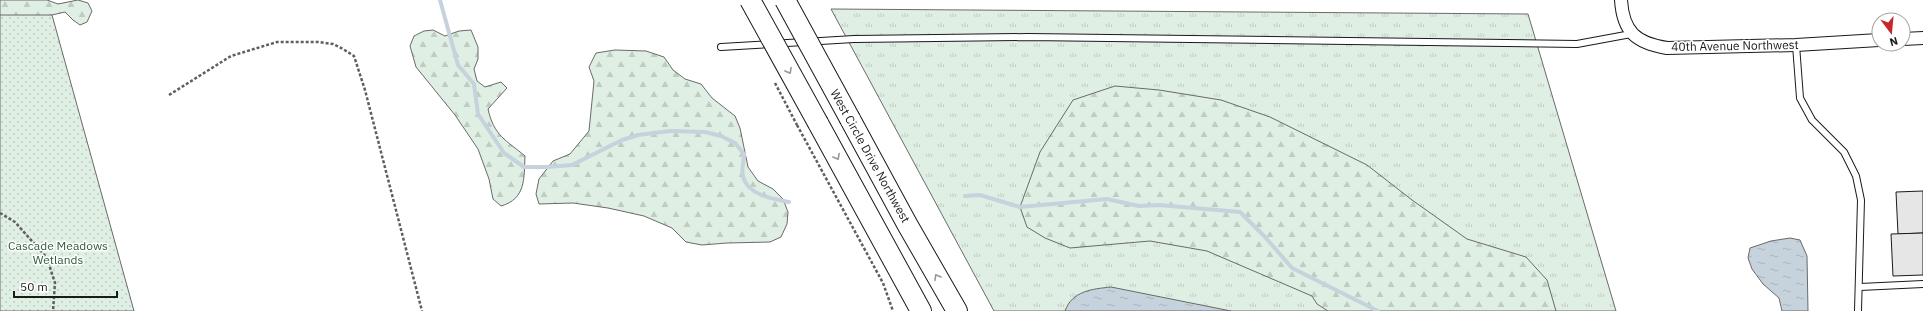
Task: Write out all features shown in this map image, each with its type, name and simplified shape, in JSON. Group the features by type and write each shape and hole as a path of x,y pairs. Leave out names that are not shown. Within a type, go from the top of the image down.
{"main road":[{"path":"750,0 920,311"},
{"name":"West Circle Drive Northwest","path":"785,0 907,224 957,311"}],"street":[{"path":"1621,0 1622,15 1631,34"},
{"name":"40th Avenue Northwest","path":"1631,34 1653,46 1667,48 1796,45 1871,40"},
{"path":"1911,39 1923,38"}],"lane":[{"path":"721,47 854,39 1028,37 1577,44 1631,34"},
{"path":"1796,45 1800,98 1812,120 1844,152 1856,176 1861,200 1860,287 1858,311"},
{"path":"1860,287 1923,284"}],"path":[{"path":"169,95 231,56 277,42 333,44 354,56 365,90 422,311"},
{"path":"797,124 883,283 893,311"},
{"path":"0,213 16,222 47,258 55,283 53,311"}],"green space":[{"path":"0,0 47,0 58,4 78,0 88,3 92,11 87,22 80,25 65,12 0,21"},
{"path":"831,9 1528,14 1616,311 994,311"},
{"name":"Cascade Meadows Wetlands","path":"0,15 52,15 134,311 0,311"},
{"path":"433,30 445,36 459,31 471,30 478,47 478,59 474,69 477,81 485,87 501,82 507,88 488,109 497,132 525,156 524,180 522,187 515,198 509,203 501,206 493,199 489,179 478,149 455,115 416,67 410,46 414,36 424,31"},
{"path":"615,50 646,51 664,57 673,70 685,79 701,84 712,98 735,116 740,128 748,167 758,181 773,189 783,199 788,212 787,224 781,237 770,242 702,245 686,242 672,228 644,216 608,208 573,203 539,204 536,194 539,179 553,161 570,154 589,131 594,81 589,67 596,53"},
{"path":"1115,86 1159,90 1221,100 1270,117 1367,165 1412,200 1467,239 1526,257 1547,280 1556,311 1328,311 1317,304 1312,296 1207,251 1150,241 1070,248 1045,238 1027,227 1020,207 1040,152 1073,100"}],"water":[{"path":"1790,238 1800,240 1807,256 1808,311 1782,311 1779,298 1763,284 1752,269 1748,258 1750,248 1771,241"},
{"path":"1111,287 1231,311 1065,311 1072,299 1078,295 1090,290"}],"building":[{"path":"1923,191 1923,233 1898,234 1896,192"},
{"path":"1923,233 1923,275 1893,276 1891,234"}],"waterway":[{"path":"440,0 458,65 474,84 478,114 504,153 524,167 572,165 622,140 638,135 670,131 705,132 721,136 735,143 744,154 742,175 750,188 762,195 789,202"},
{"path":"965,196 980,195 1020,207 1107,199 1139,206 1159,205 1240,212 1265,237 1292,268 1378,311"}]}
